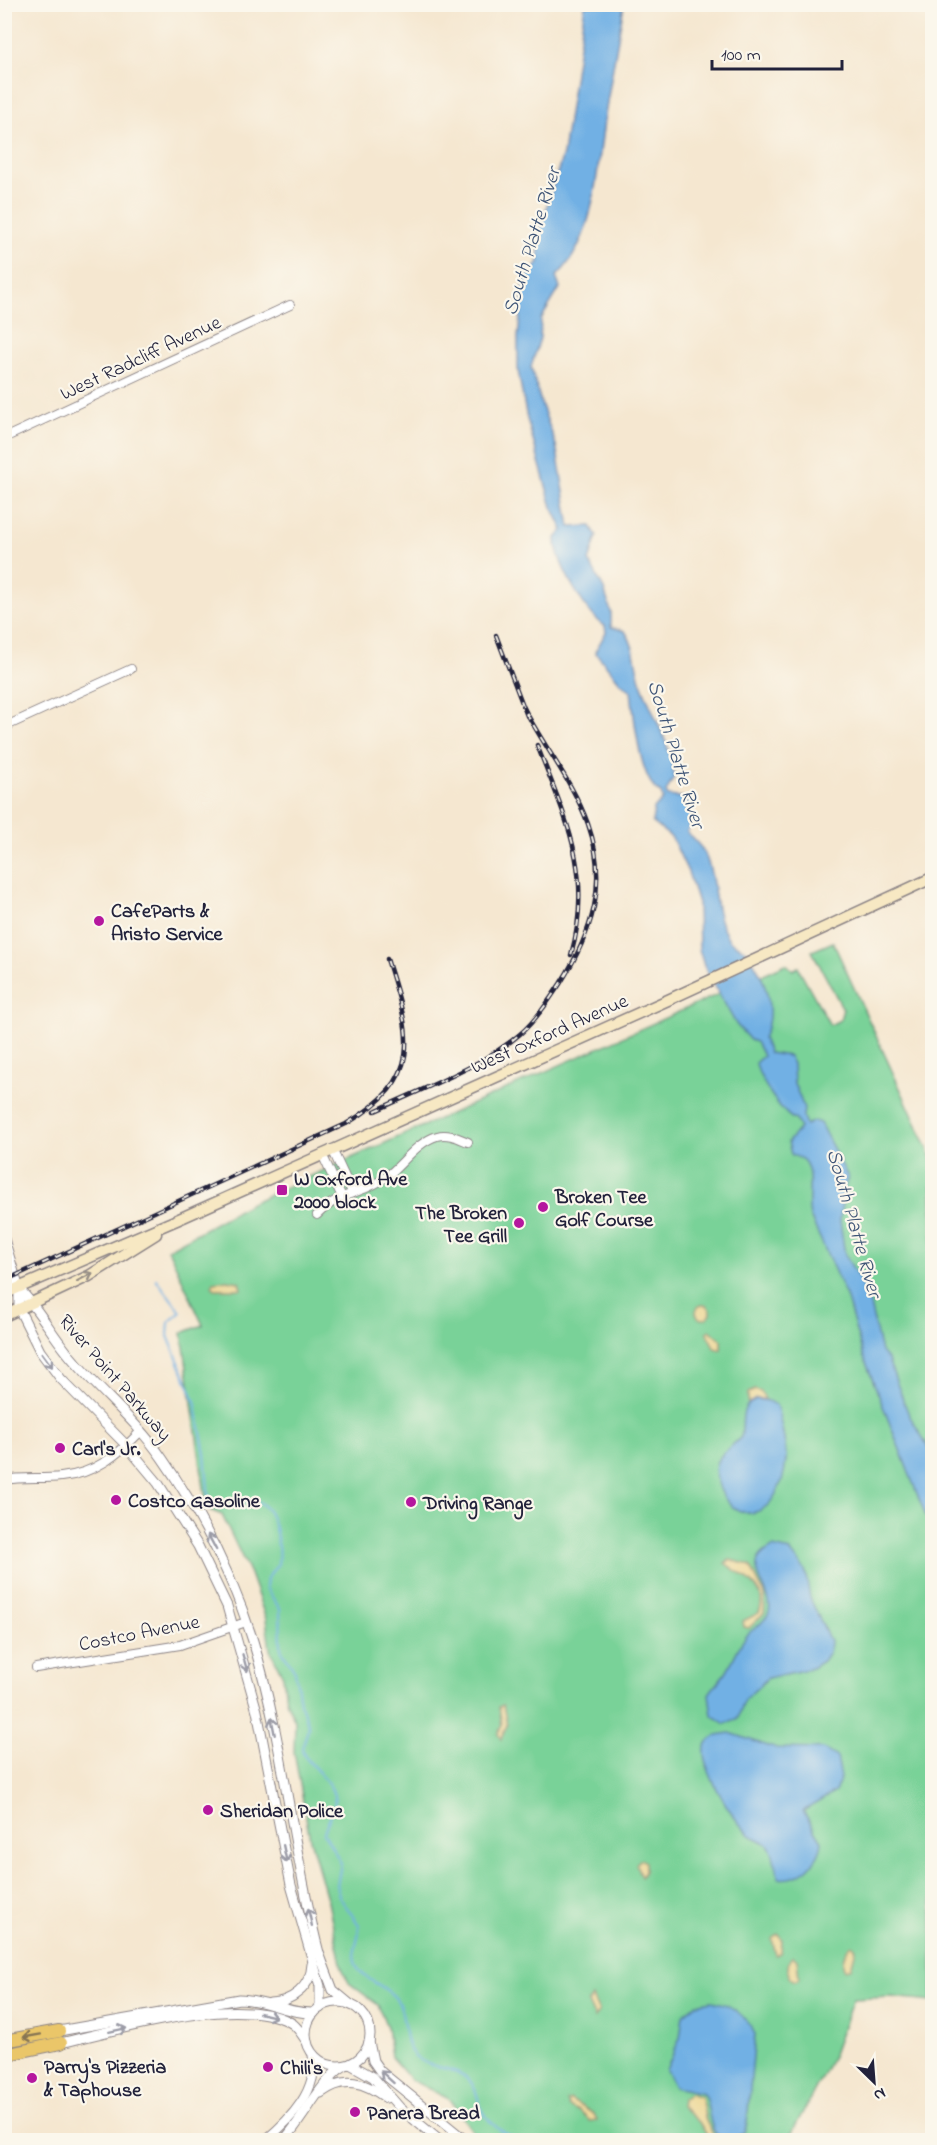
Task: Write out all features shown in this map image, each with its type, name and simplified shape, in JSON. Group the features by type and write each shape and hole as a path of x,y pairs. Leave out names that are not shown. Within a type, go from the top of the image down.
{"highway":[{"path":"4,2041 60,2037"},
{"path":"4,2055 60,2037"}],"main road":[{"name":"West Oxford Avenue","path":"4,1294 179,1219 689,991 933,878"},
{"name":"West Oxford Avenue","path":"4,1316 97,1271 179,1219"}],"street":[{"name":"West Radcliff Avenue","path":"4,438 290,305"},
{"path":"4,727 131,669"},
{"path":"317,1215 341,1196 380,1182 434,1137 449,1135 468,1142"},
{"path":"327,1151 352,1192"},
{"path":"327,1151 341,1196"},
{"path":"4,1239 19,1289"},
{"name":"River Point Parkway","path":"19,1289 33,1303 66,1353 141,1431 170,1470 201,1521 223,1564 246,1622 268,1701 318,1953 333,1990 351,2006"},
{"name":"River Point Parkway","path":"19,1289 19,1309 34,1341 53,1370 127,1446 179,1514 214,1576 234,1626 257,1711 291,1885 320,1986 317,2011"},
{"path":"4,1480 63,1477 84,1473 106,1462 127,1446 141,1431"},
{"name":"Costco Avenue","path":"36,1668 180,1645 246,1622"},
{"path":"267,2004 281,2002 300,1990 311,1976 312,1960"},
{"path":"60,2037 230,2000 247,1999 291,2012 317,2011 335,2003 351,2006 365,2018 371,2055 380,2071 465,2140"},
{"path":"60,2037 231,2010 268,2015 285,2021 297,2028 307,2042 313,2055 315,2073 309,2089 291,2116 266,2140"},
{"path":"307,2042 307,2027 317,2011"},
{"path":"284,2140 334,2073 363,2054 369,2040"},
{"path":"313,2055 329,2065 348,2064 373,2077 400,2108"},
{"path":"316,2098 334,2085 354,2081 374,2089 439,2140"}],"green space":[{"name":"Broken Tee Golf Course","path":"833,942 932,1158 932,2001 891,1997 853,1999 832,2057 788,2140 479,2140 449,2099 411,2080 391,2057 387,2027 378,2005 349,1983 342,1968 328,1902 310,1839 294,1752 295,1721 286,1701 283,1676 270,1650 266,1619 250,1574 222,1515 207,1509 182,1333 203,1325 168,1249 253,1202 786,964 793,970 798,967 830,1025 840,1020 843,1009 812,951"}],"sand":[{"path":"227,1280 239,1282 241,1289 215,1289 212,1286 214,1282"},
{"path":"703,1305 708,1307 710,1312 708,1317 703,1319 698,1317 696,1312 698,1307"},
{"path":"710,1330 721,1340 721,1350 714,1348 707,1332"},
{"path":"755,1390 761,1392 765,1399 756,1399 748,1404 748,1393"},
{"path":"730,1560 750,1565 765,1596 764,1613 749,1628 744,1627 743,1621 759,1613 761,1596 746,1577 725,1563"},
{"path":"503,1705 507,1725 501,1739 498,1734 502,1725 499,1707"},
{"path":"641,1859 645,1862 645,1871 641,1877 636,1864"},
{"path":"778,1934 782,1939 781,1952 776,1955 772,1939"},
{"path":"852,1945 856,1949 851,1968 845,1970 844,1956"},
{"path":"793,1956 797,1960 799,1978 795,1981 790,1978 788,1969"},
{"path":"592,1997 599,2012 595,2018 588,2003"},
{"path":"690,2093 701,2097 706,2121 716,2140 710,2140 699,2122 681,2106 682,2099"},
{"path":"571,2100 594,2114 597,2120 590,2121 579,2111 568,2106 567,2101"}],"water":[{"path":"585,5 624,5 606,107 596,184 587,225 569,262 556,277 560,288 541,319 540,338 531,367 556,445 570,527 591,526 597,536 589,561 604,589 611,612 611,627 625,631 628,636 644,692 669,752 674,777 666,792 668,796 686,798 692,819 687,832 707,859 723,928 730,940 744,950 759,971 769,1005 767,1027 763,1038 769,1053 789,1056 793,1064 794,1083 804,1108 803,1117 806,1125 814,1121 820,1123 848,1177 843,1193 840,1221 845,1255 867,1292 881,1352 888,1360 909,1415 932,1453 932,1532 863,1355 846,1296 810,1216 809,1172 803,1160 791,1154 788,1142 800,1128 796,1120 778,1104 766,1085 757,1068 756,1062 763,1056 756,1042 750,1040 736,1024 704,966 699,949 698,903 688,872 672,838 652,822 654,809 663,799 647,776 639,747 631,691 620,682 595,652 606,632 605,626 580,599 560,560 556,538 563,530 552,507 527,419 518,371 518,337 524,281 539,262 538,235 563,154"},
{"path":"756,1399 769,1401 776,1405 783,1432 786,1460 782,1479 774,1498 760,1510 751,1513 740,1511 726,1501 718,1481 716,1467 720,1457 741,1437 744,1411"},
{"path":"773,1547 790,1551 805,1570 810,1598 830,1641 829,1652 823,1661 812,1668 768,1678 745,1699 737,1720 725,1724 712,1715 709,1694 726,1672 746,1637 768,1615 769,1603 757,1569 762,1554"},
{"path":"730,1733 774,1748 823,1749 837,1757 841,1777 835,1792 803,1811 822,1841 821,1848 813,1863 794,1877 779,1878 769,1846 751,1836 742,1827 712,1778 705,1753 706,1743 717,1735"},
{"path":"711,2001 725,2004 737,2012 755,2034 747,2123 744,2133 733,2139 717,2135 713,2130 703,2093 674,2087 666,2070 680,2038 683,2015 696,2004"}],"waterway":[{"path":"156,1279 181,1312 169,1322 168,1336 195,1401 205,1454 209,1502 220,1508 254,1501 267,1509 275,1527 278,1564 267,1578 266,1588 280,1609 281,1649 295,1671 300,1703 309,1726 302,1748 303,1753 328,1784 334,1798 334,1806 324,1833 341,1863 337,1886 339,1896 359,1925 354,1955 356,1965 364,1975 387,1990 397,2000 407,2044 415,2056 428,2064 463,2075 475,2089 480,2105 491,2123 520,2140"}],"railway":[{"path":"496,635 527,716"},
{"path":"375,1111 470,1067 520,1034 537,1017 560,984 581,946 594,907 597,888 594,846 582,809 524,708"},
{"path":"537,745 574,847 579,898 577,926 571,955"},
{"path":"4,1281 346,1124 372,1107 390,1089 400,1071 406,1053 406,1033 402,1011 387,959"}],"place":[{"name":"CafeParts & Aristo Service","path":"99,921"},
{"name":"W Oxford Ave 2000 block","path":"282,1190"},
{"name":"Broken Tee Golf Course","path":"543,1207"},
{"name":"The Broken Tee Grill","path":"519,1223"},
{"name":"Carl's Jr.","path":"60,1448"},
{"name":"Costco Gasoline","path":"116,1500"},
{"name":"Driving Range","path":"411,1502"},
{"name":"Sheridan Police","path":"208,1810"},
{"name":"Chili's","path":"268,2067"},
{"name":"Parry's Pizzeria & Taphouse","path":"32,2078"},
{"name":"Panera Bread","path":"355,2112"}],"water label":[{"name":"South Platte River","path":"531,241"},
{"name":"South Platte River","path":"677,754"},
{"name":"South Platte River","path":"855,1223"}]}
